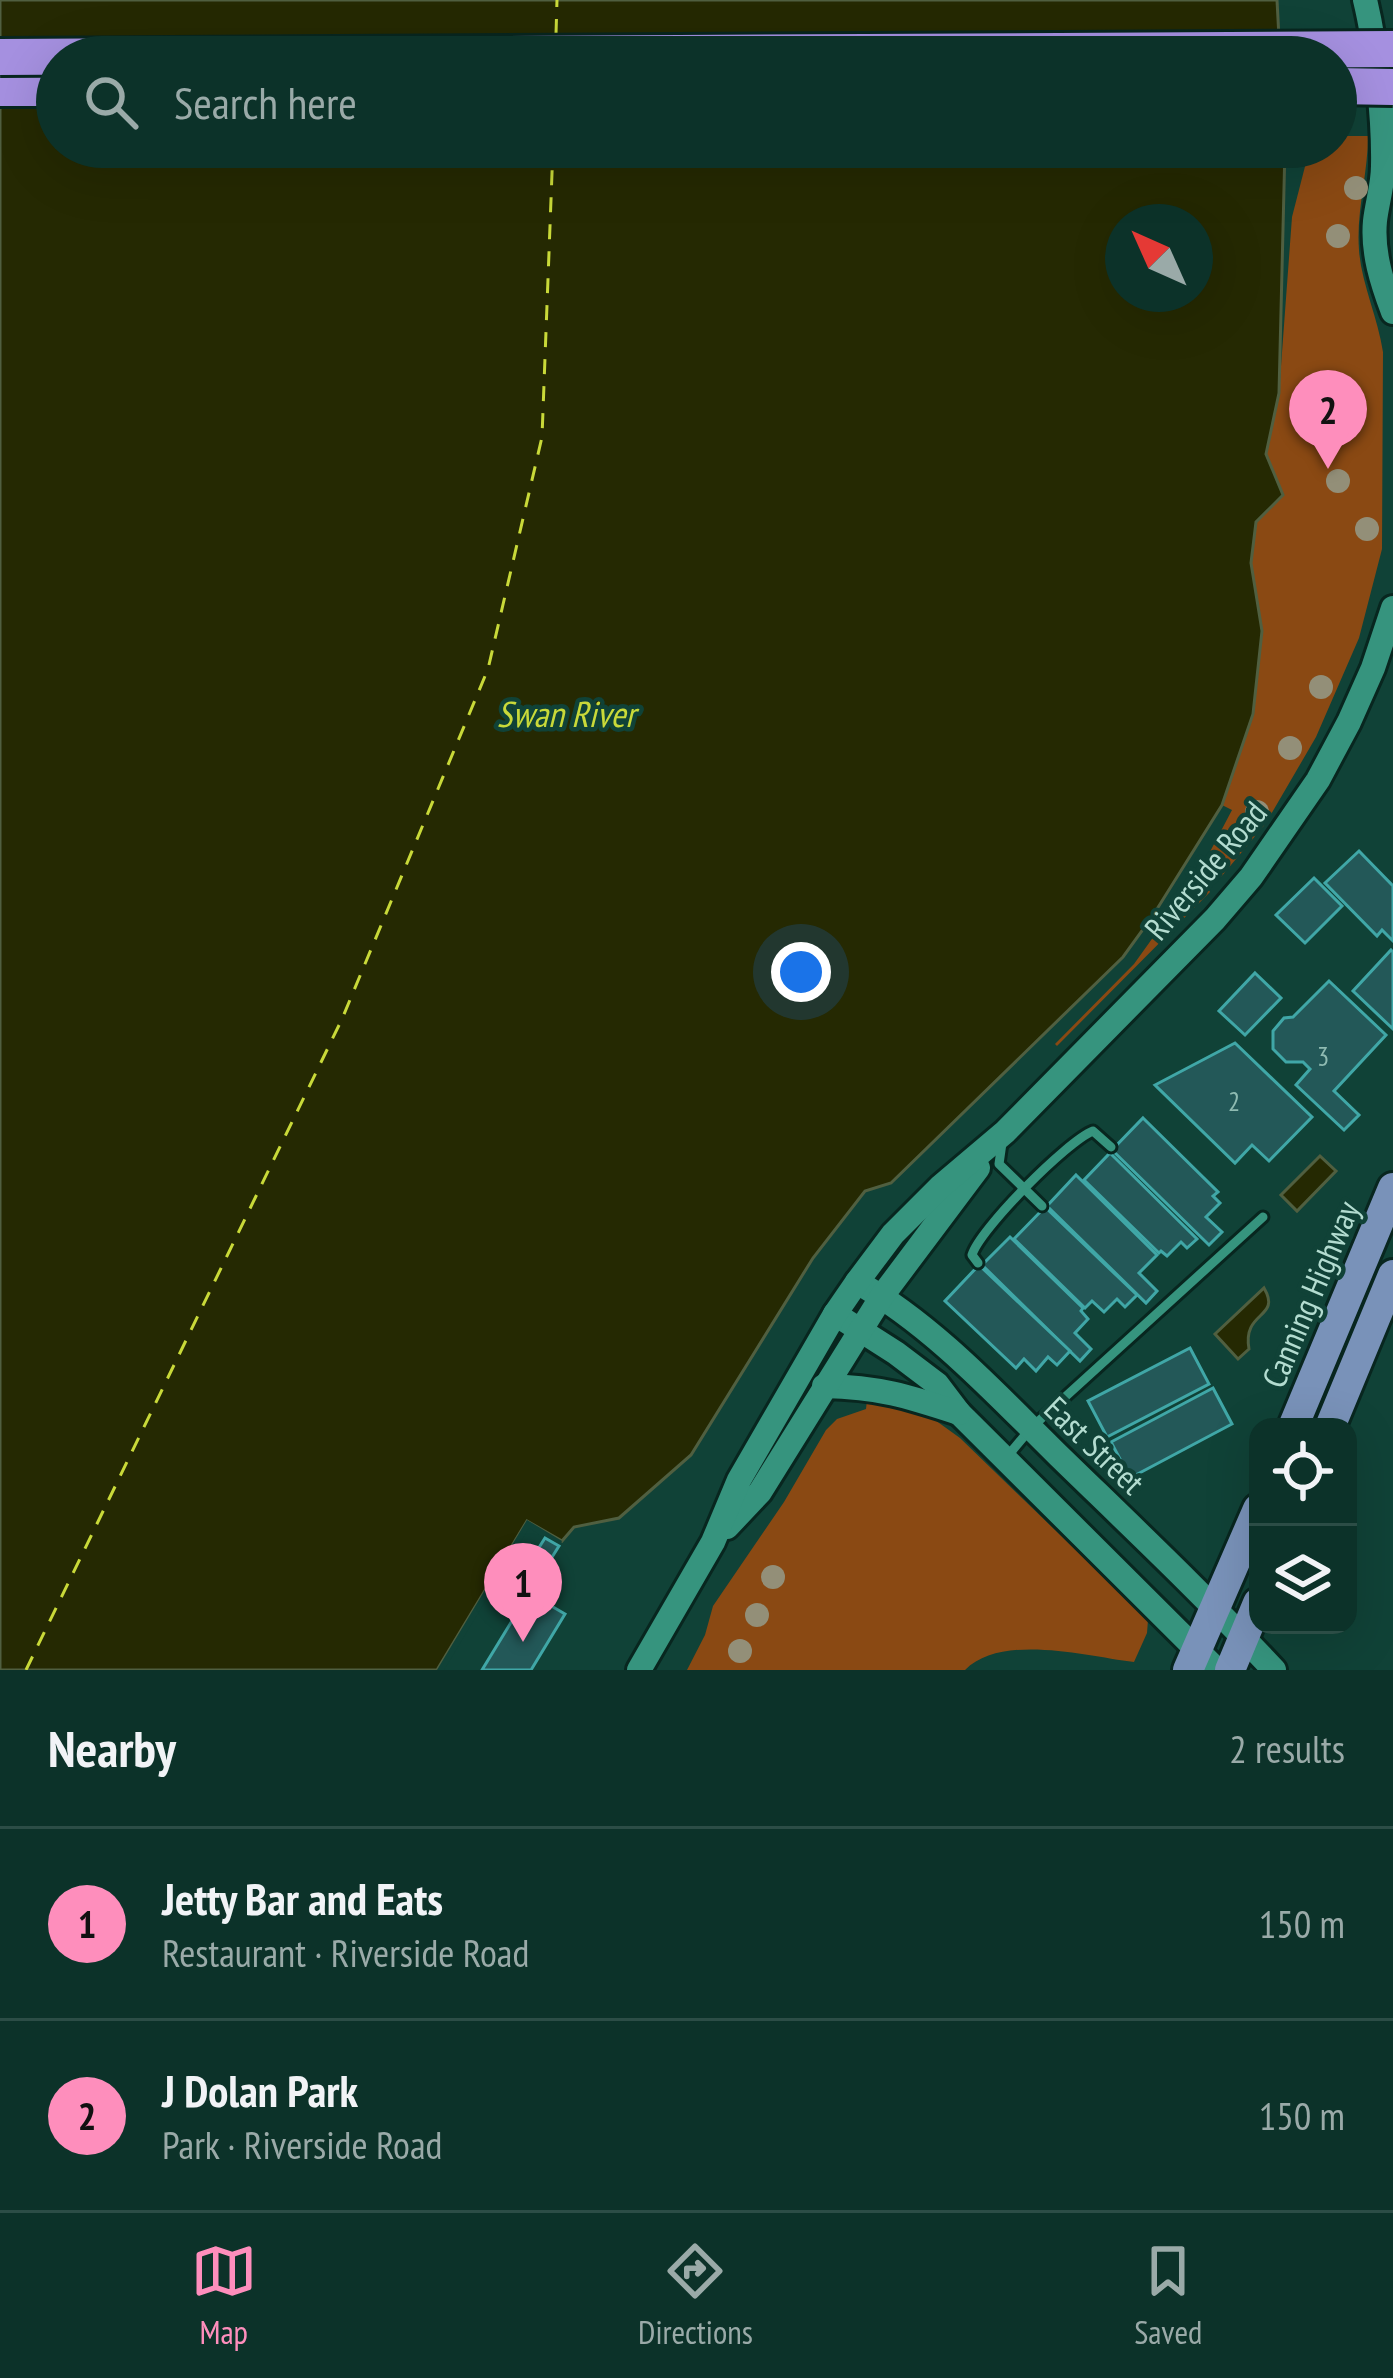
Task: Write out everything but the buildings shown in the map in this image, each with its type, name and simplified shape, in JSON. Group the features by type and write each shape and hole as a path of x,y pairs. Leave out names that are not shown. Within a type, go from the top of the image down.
{"highway":[{"path":"1357,49 1393,49"},
{"path":"0,57 36,57"},
{"path":"1357,86 1393,87"},
{"path":"0,88 36,88"}],"main road":[{"name":"Canning Highway","path":"1297,1418 1393,1188"},
{"name":"Canning Highway","path":"1334,1418 1393,1275"},
{"path":"1201,1664 1216,1608 1251,1526"},
{"path":"1230,1670 1249,1625"}],"street":[{"path":"1364,0 1382,126 1383,170 1374,227 1383,286 1393,312"},
{"path":"1381,0 1393,76"},
{"name":"Riverside Road","path":"639,1670 713,1542 739,1480 857,1282 893,1234 1005,1132 1215,919 1283,834 1349,722 1393,608"},
{"name":"Riverside Road","path":"713,1542 760,1492 882,1296 1005,1132"},
{"name":"East Street","path":"857,1282 882,1296 959,1359 1274,1670"},
{"path":"835,1314 937,1384 959,1413 1201,1664"},
{"path":"824,1386 892,1391 959,1413"}],"lane":[{"path":"1005,1132 999,1165 1042,1206"},
{"path":"978,1263 972,1255 974,1247 1022,1188 1084,1134 1096,1133 1111,1147"},
{"path":"1006,1458 1030,1428 1263,1217"}],"shaded area":[{"path":"1357,136 1368,136 1359,250 1383,352 1382,549 1359,638 1316,737 1266,823 1221,877 1203,865 1232,810 1222,805 1253,714 1255,590 1251,562 1256,521 1283,495 1266,454 1279,393 1292,217 1305,168 1357,168"},
{"path":"1197,876 1210,892 1057,1046 1134,964"},
{"path":"867,1400 909,1408 960,1438 1148,1620 1134,1662 1022,1650 1000,1652 965,1670 687,1670 713,1606 826,1430 837,1419 866,1409"}],"water":[{"name":"Swan River","path":"0,0 1277,0 1279,36 36,36 36,168 1284,168 1279,393 1266,454 1283,495 1256,522 1251,563 1262,631 1253,714 1222,805 1123,957 891,1183 865,1191 813,1258 691,1455 619,1518 574,1527 562,1541 527,1521 437,1670 0,1670"},
{"path":"1320,1156 1336,1171 1297,1211 1281,1195"},
{"path":"1264,1288 1268,1305 1251,1327 1249,1349 1238,1359 1215,1334"}],"pier":[{"path":"527,1520 562,1541 559,1547 529,1528 444,1670 437,1670"}],"ferry route":[{"path":"556,34 557,0"},
{"path":"26,1670 342,1019 488,669 542,437 552,168"}],"place":[{"name":"J Dolan Park","path":"1328,469"},
{"name":"Jetty Bar and Eats","path":"523,1642"}]}
